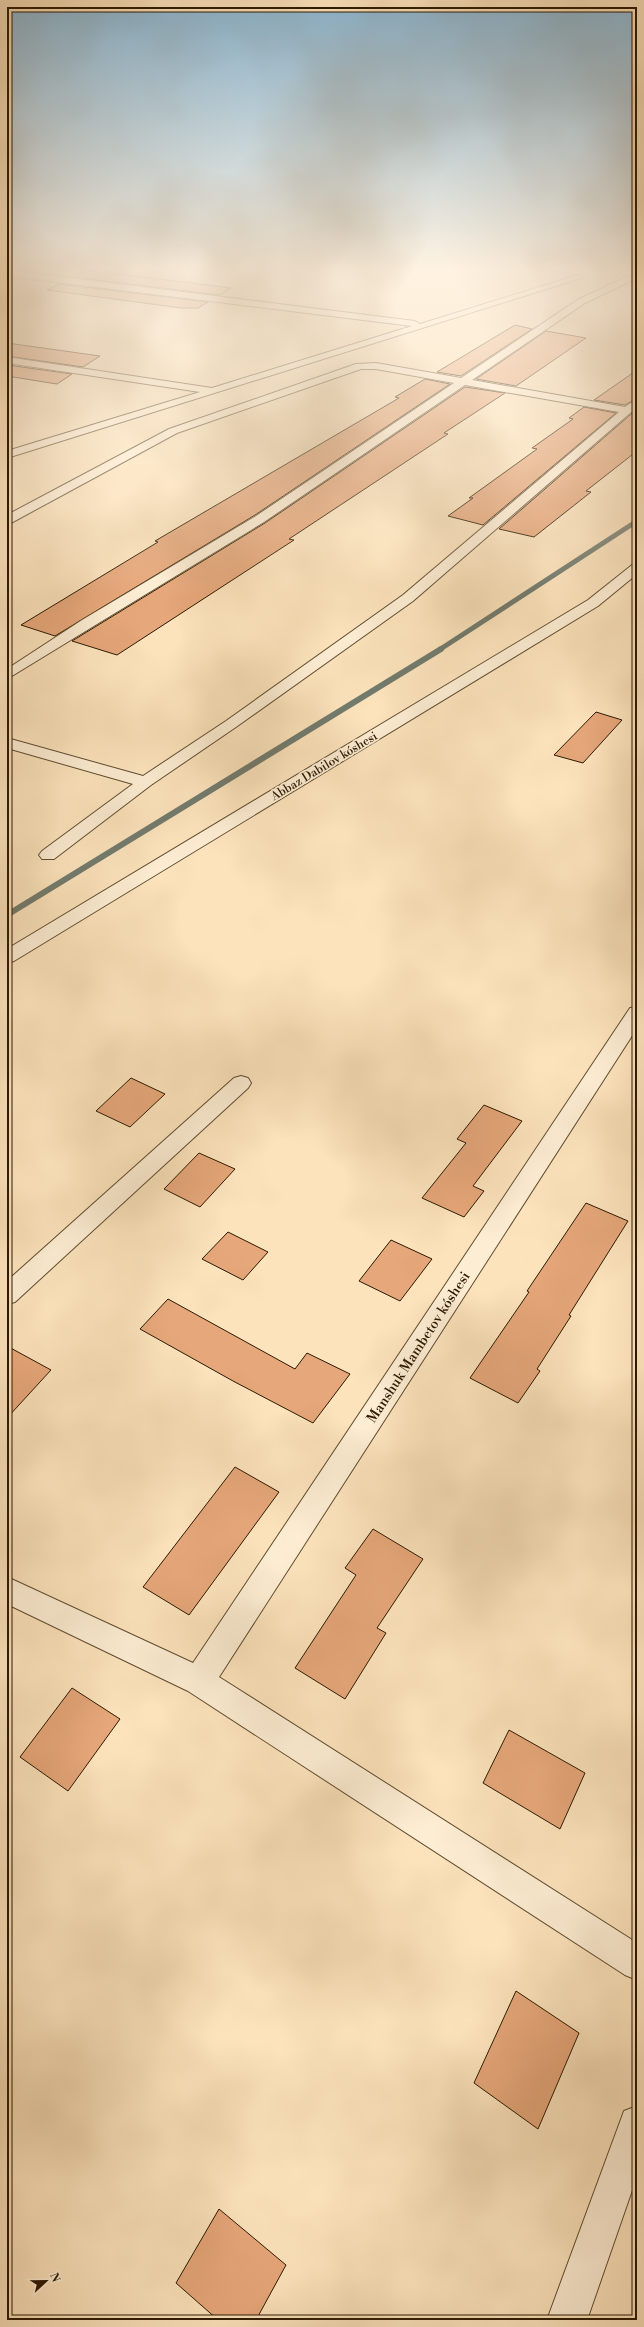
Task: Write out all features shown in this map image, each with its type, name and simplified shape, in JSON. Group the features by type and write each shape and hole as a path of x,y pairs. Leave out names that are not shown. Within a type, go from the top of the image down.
{"street":[{"path":"135,379 213,390"},
{"path":"7,455 250,379"},
{"path":"7,520 173,431 324,379"},
{"path":"456,379 632,406"},
{"path":"7,675 87,623 260,520 465,380"},
{"path":"48,855 145,782 231,724 408,598 632,406"},
{"name":"Abbaz Dabilov kóshesi","path":"7,957 593,604 637,568"},
{"path":"7,743 145,782"},
{"name":"Manshuk Mambetov kóshesi","path":"199,1681 637,1014"},
{"path":"7,1295 241,1083"},
{"path":"7,1590 199,1681 637,1964"},
{"path":"567,2320 637,2124"}],"building":[{"path":"23,379 65,379 57,384"},
{"path":"425,379 450,384 255,515 55,636 21,625 158,542 155,541 399,398 395,397"},
{"path":"477,379 527,379 516,386"},
{"path":"625,379 637,379 637,398 625,405 594,400"},
{"path":"465,387 505,393 444,433 448,434 289,539 294,540 117,655 72,641 265,523"},
{"path":"584,407 616,413 483,525 448,516 473,498 469,498 537,449 532,448 573,419 569,418"},
{"path":"637,409 637,451 586,491 591,492 534,537 499,529"},
{"path":"596,712 622,720 583,763 554,755"},
{"path":"131,1078 165,1094 130,1127 96,1111"},
{"path":"484,1105 522,1121 473,1186 484,1191 464,1217 422,1198 466,1143 457,1139"},
{"path":"199,1153 235,1169 200,1207 164,1189"},
{"path":"586,1203 628,1221 569,1315 571,1316 537,1369 540,1371 518,1403 470,1378 529,1292 527,1291"},
{"path":"228,1232 268,1252 243,1280 202,1259"},
{"path":"391,1240 432,1259 400,1301 359,1281"},
{"path":"168,1299 295,1369 307,1353 350,1374 313,1423 233,1381 140,1329"},
{"path":"7,1346 51,1370 7,1418"},
{"path":"235,1467 279,1492 189,1615 143,1587"},
{"path":"373,1529 423,1559 377,1628 386,1633 345,1699 295,1668 356,1575 345,1568"},
{"path":"72,1688 120,1719 68,1791 20,1757"},
{"path":"509,1730 585,1773 560,1829 483,1783"},
{"path":"516,1991 579,2033 538,2129 474,2083"},
{"path":"219,2209 286,2265 256,2320 218,2320 176,2283"}],"waterway":[{"path":"439,650 637,521"},
{"path":"7,915 441,649"}]}
